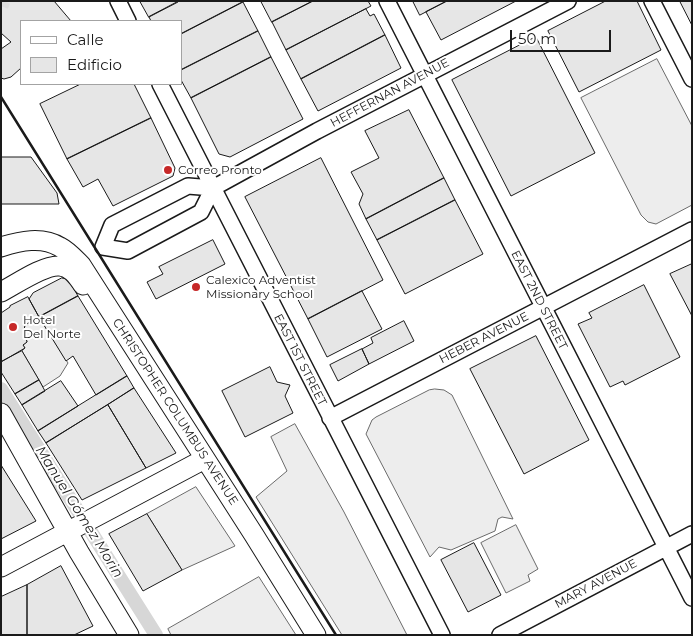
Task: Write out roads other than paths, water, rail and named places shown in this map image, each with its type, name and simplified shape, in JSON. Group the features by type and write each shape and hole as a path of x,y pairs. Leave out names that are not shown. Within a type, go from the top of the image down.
{"main road":[{"name":"CHRISTOPHER COLUMBUS AVENUE","path":"1,247 14,243 40,240 60,246 82,265 316,635"},
{"path":"1,292 45,269 59,266 69,269 77,276 197,463 303,635"},
{"path":"2,416 129,635"},
{"path":"1,567 197,463"}],"street":[{"path":"118,1 128,20"},
{"name":"EAST 2ND STREET","path":"387,1 692,598"},
{"name":"HEFFERNAN AVENUE","path":"213,188 317,131 568,1"},
{"path":"652,1 692,79"},
{"name":"EAST 1ST STREET","path":"161,85 442,635"},
{"path":"188,186 213,188 201,212 128,251 103,247 112,225 188,186"},
{"name":"HEBER AVENUE","path":"330,418 692,230"},
{"name":"MARY AVENUE","path":"500,635 692,534"}],"waterway":[{"name":"Manuel Gómez Morin","path":"1,389 156,635"}],"tunnel":[{"path":"1,6 3,1"}],"place":[{"name":"Correo Pronto","path":"168,170"},
{"name":"Calexico Adventist Missionary School","path":"196,287"},
{"name":"Hotel Del Norte","path":"13,327"}]}
